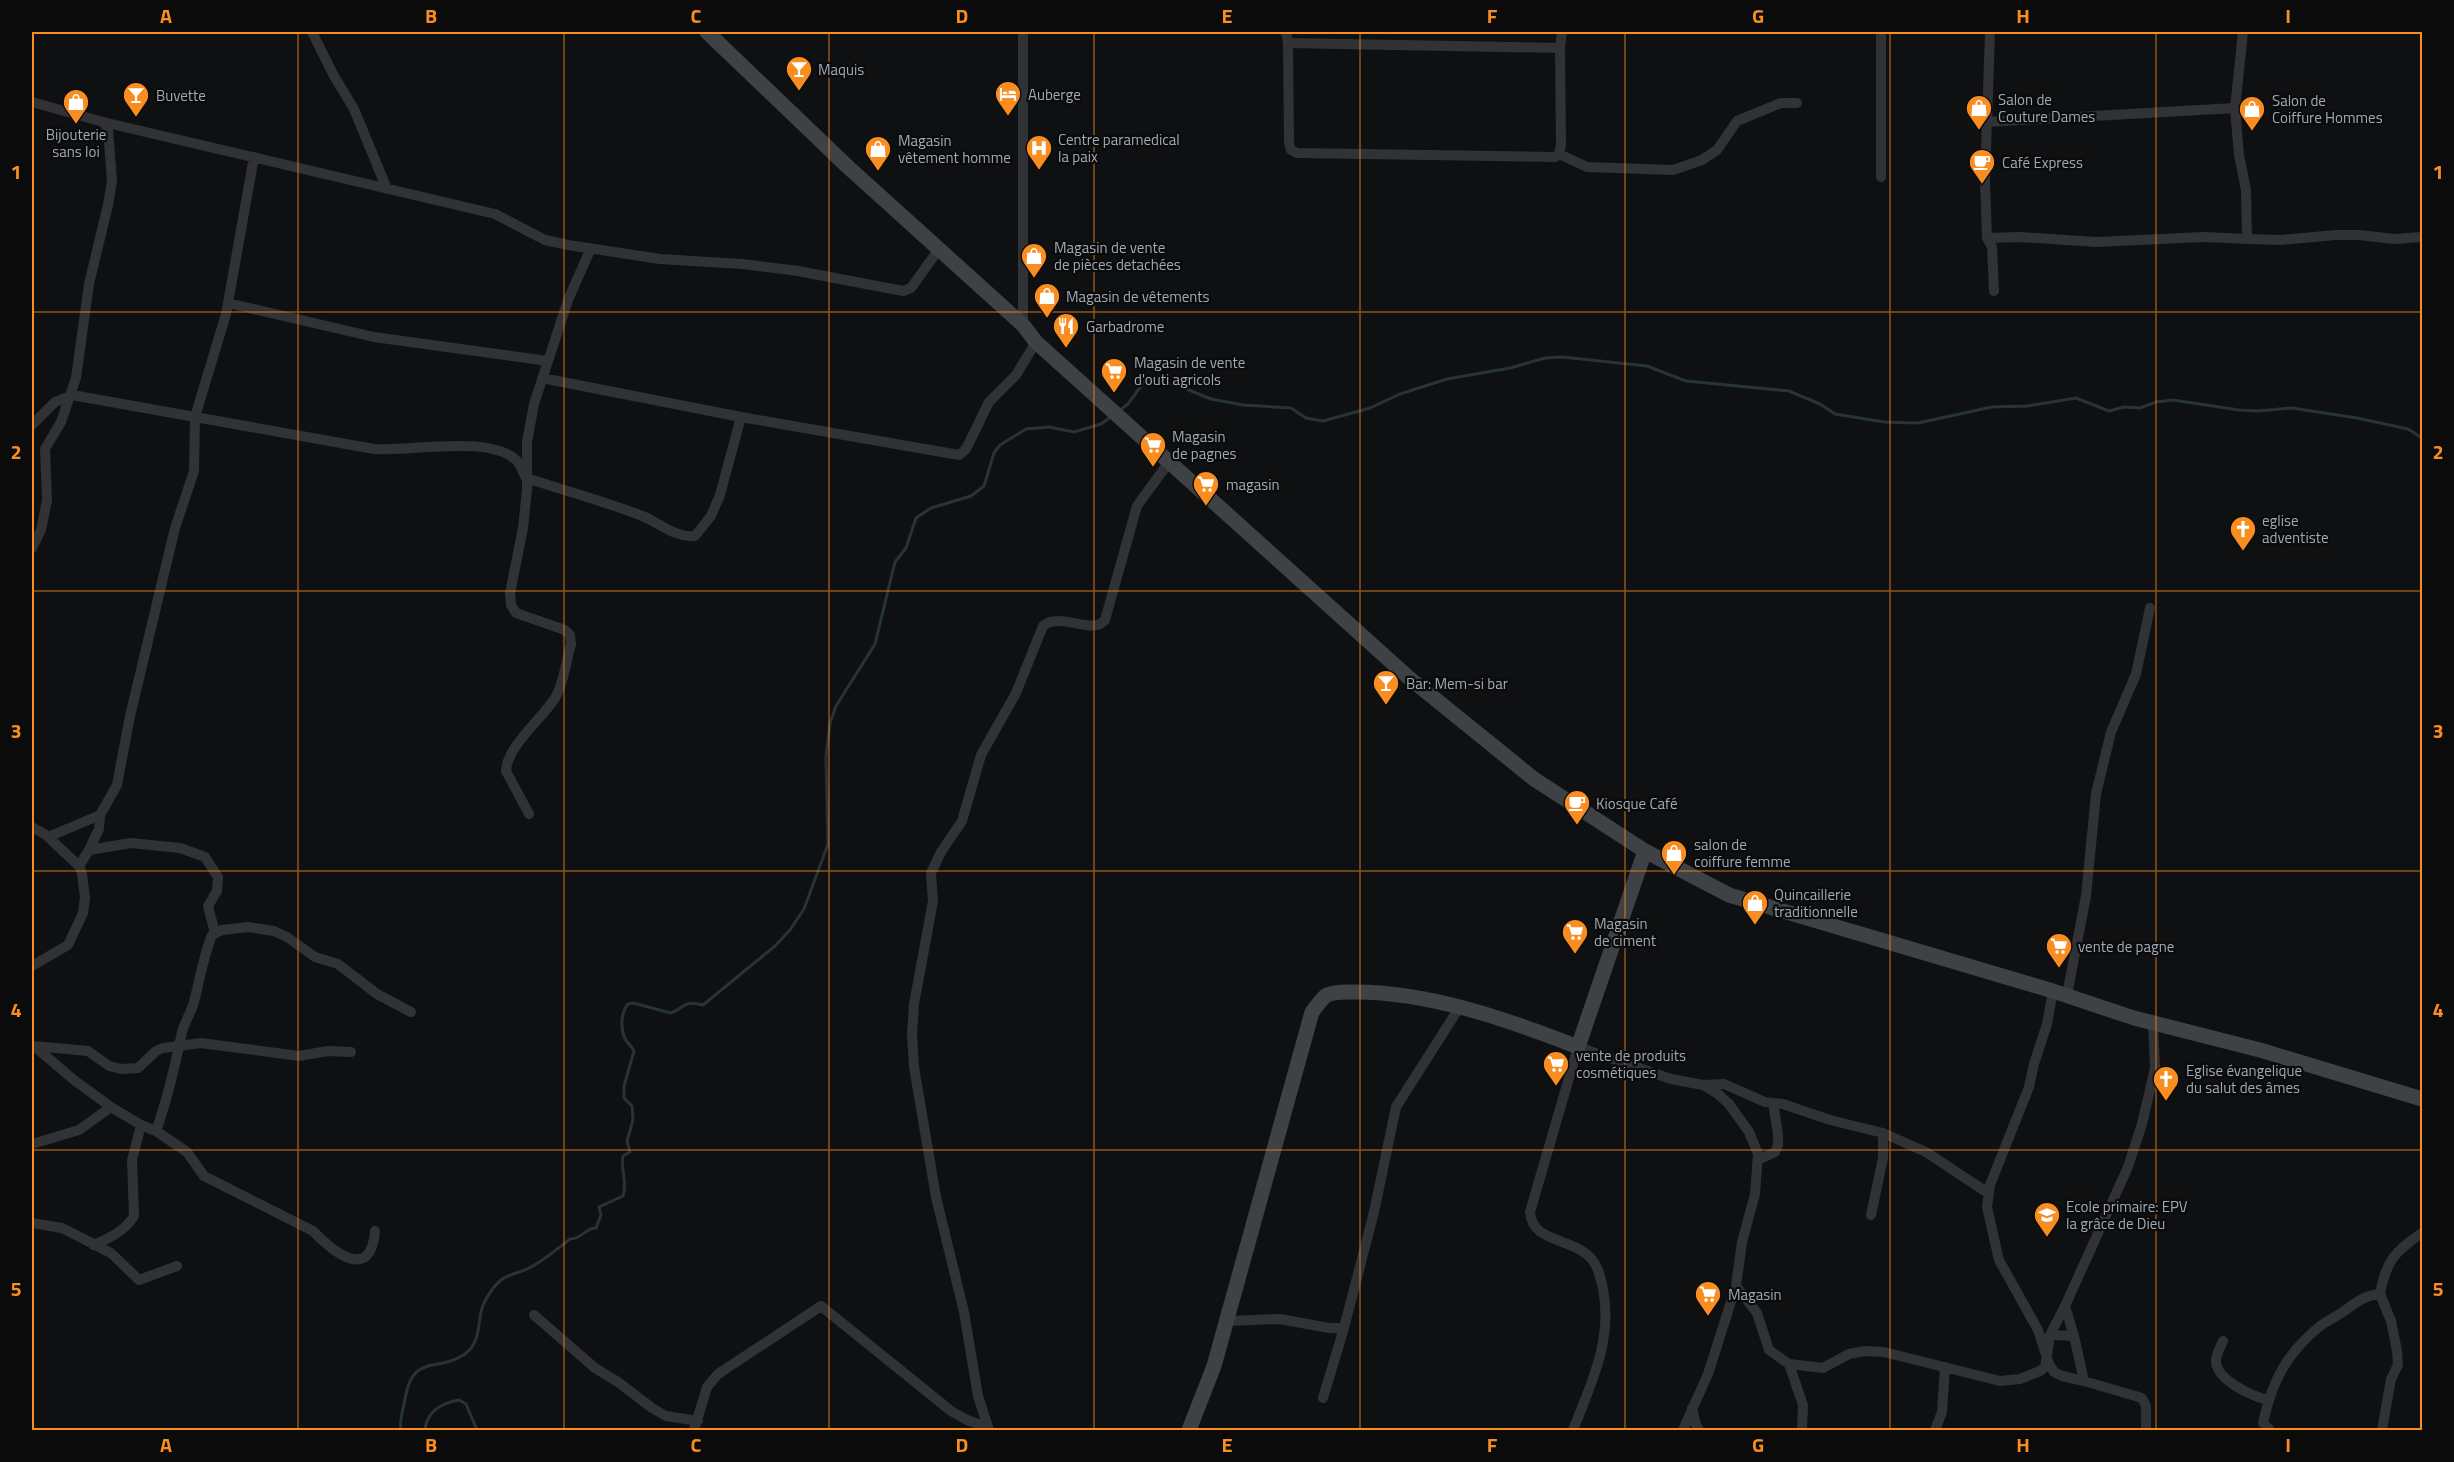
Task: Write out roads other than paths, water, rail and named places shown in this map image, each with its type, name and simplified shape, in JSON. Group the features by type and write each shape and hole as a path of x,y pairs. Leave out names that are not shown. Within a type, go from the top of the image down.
{"street":[{"path":"312,32 354,109 387,189"},
{"path":"707,32 848,168 1023,325 1036,342 1408,677 1534,779 1645,851 1729,895 2060,993 2152,1023 2260,1050 2422,1099"},
{"path":"1023,32 1023,325"},
{"path":"1286,32 1289,143 1292,150 1298,153 1555,157 1559,154 1561,145 1560,48 1562,32"},
{"path":"1881,32 1881,177"},
{"path":"1990,32 1986,122 1987,238 1992,247 1994,291"},
{"path":"2243,32 2235,108 2239,155 2246,190 2247,239"},
{"path":"1288,43 1560,48"},
{"path":"32,102 103,122 495,214 545,240 591,248 660,259 742,264 903,291 911,288 939,249"},
{"path":"1559,154 1587,167 1673,170 1702,160 1717,150 1737,121 1781,103 1797,103"},
{"path":"1986,122 2235,108"},
{"path":"32,548 41,530 46,500 45,449 72,395 79,362 81,327 89,284 112,181 108,129 103,122"},
{"path":"79,866 99,829 100,814 117,785 123,764 130,716 175,528 194,471 195,417 228,303 254,157"},
{"path":"1987,238 2019,237 2096,242 2204,237 2280,240 2336,235 2394,239 2422,237"},
{"path":"529,814 506,771 506,764 554,699 571,644 570,634 565,630 516,613 511,605 510,593 523,528 529,425 568,300 591,248"},
{"path":"228,303 374,338 548,361"},
{"path":"542,378 741,417 958,454 966,449 989,402 1016,375 1036,342"},
{"path":"32,425 55,402 72,395 374,449 473,446 506,454 517,461 526,478 642,516 677,535 694,536 711,516 720,495 741,417"},
{"path":"988,1429 978,1396 964,1312 936,1197 914,1067 912,1034 914,1004 933,901 931,873 940,852 962,821 981,755 1016,693 1043,626 1053,621 1075,622 1095,627 1101,625 1105,620 1137,506 1169,462"},
{"path":"2146,1431 2146,1406 2142,1398 2054,1372 2031,1317 1999,1260 1989,1216 1988,1193 2030,1087 2046,1024 2060,993 2086,896 2096,794 2111,732 2136,674 2150,608"},
{"path":"48,837 100,814"},
{"path":"32,827 48,837 79,866 82,873 84,898 82,913 68,945 32,966"},
{"path":"89,850 145,843 180,848 205,857 218,877 217,891 208,906 215,933"},
{"path":"1573,1431 1600,1359 1606,1326 1604,1295 1595,1262 1585,1252 1538,1231 1531,1224 1530,1212 1578,1047 1645,851"},
{"path":"156,1131 164,1112 183,1030 194,1002 200,970 212,935 215,933 248,927 274,931 287,937 315,957 338,964 377,994 411,1012"},
{"path":"1189,1431 1214,1366 1312,1012 1327,995 1341,992 1381,992 1459,1008 1521,1025 1671,1079 1702,1085 1724,1084 1747,1095 1883,1133 1926,1152 1988,1193"},
{"path":"1323,1398 1374,1212 1396,1107 1459,1008"},
{"path":"1736,1286 1757,1313 1769,1350 1789,1364 1823,1368 1850,1354 1865,1351 1893,1353 2009,1382 2040,1371 2045,1367 2050,1335 2124,1175 2142,1124 2155,1068 2152,1023"},
{"path":"33,1045 88,1051 109,1066 121,1069 138,1068 156,1051 180,1045 211,1043 299,1056 328,1051 351,1052"},
{"path":"33,1045 74,1080 111,1107 156,1131 188,1152 204,1176 313,1231 327,1245 351,1260 359,1261 367,1257 373,1244 375,1231"},
{"path":"1683,1431 1708,1374 1736,1286 1742,1242 1755,1194 1758,1160 1749,1132 1729,1104 1718,1094 1702,1085"},
{"path":"1729,1104 1737,1089"},
{"path":"1758,1160 1775,1152 1778,1145 1773,1103"},
{"path":"32,1144 79,1130 111,1107"},
{"path":"93,1245 108,1239 130,1222 134,1216 132,1160 141,1125"},
{"path":"1871,1215 1883,1158 1883,1133"},
{"path":"32,1223 62,1228 117,1257 139,1280 177,1266"},
{"path":"2382,1431 2391,1379 2397,1365 2397,1351 2391,1321 2380,1294 2392,1258 2406,1242 2422,1233"},
{"path":"2270,1431 2263,1423 2268,1400 2272,1386 2291,1356 2320,1327 2360,1300 2380,1294"},
{"path":"534,1315 595,1368 652,1408 666,1416 696,1426 707,1387 718,1374 821,1306 951,1411 988,1429"},
{"path":"2065,1306 2084,1381"},
{"path":"1227,1321 1280,1319 1329,1328 1344,1328"},
{"path":"2050,1335 2074,1336"},
{"path":"2223,1341 2216,1360 2222,1375 2252,1396 2268,1400"},
{"path":"1789,1364 1803,1405 1802,1431"},
{"path":"1935,1431 1942,1412 1945,1366"},
{"path":"1692,1408 1699,1431"}],"waterway":[{"path":"1120,410 1128,404 1146,379 1179,386 1211,399 1243,405 1291,408 1306,418 1323,421 1370,408 1400,394 1447,379 1510,368 1545,358 1562,357 1647,366 1686,381 1789,391 1820,404 1835,414 1884,422 1918,423 1992,407 2027,406 2076,398 2109,411 2124,407 2140,408 2156,402 2173,400 2239,410 2292,408 2408,429 2422,438"},
{"path":"401,1430 405,1399 414,1375 420,1369 455,1359 470,1350 477,1335 484,1304 497,1284 506,1277 540,1262 570,1239 596,1228 601,1215 599,1207 623,1196 625,1185 623,1156 630,1152 627,1141 633,1120 632,1106 624,1098 624,1086 634,1051 625,1039 622,1030 623,1016 628,1004 633,1003 671,1013 688,1004 703,1005 775,946 790,930 804,909 828,844 826,757 830,723 836,706 875,644 895,562 906,548 916,518 931,508 971,496 984,486 994,453 1000,445 1026,429 1049,427 1074,432 1101,424 1112,416"},
{"path":"425,1430 426,1423 436,1409 446,1403 459,1400 466,1404 477,1430"}],"place":[{"name":"Maquis","path":"799,92"},
{"name":"Auberge","path":"1008,117"},
{"name":"Buvette","path":"136,118"},
{"name":"Bijouterie sans loi","path":"76,125"},
{"name":"Salon de Couture Dames","path":"1979,131"},
{"name":"Salon de Coiffure Hommes","path":"2252,132"},
{"name":"Centre paramedical la paix","path":"1039,171"},
{"name":"Magasin vêtement homme","path":"878,172"},
{"name":"Café Express","path":"1982,185"},
{"name":"Magasin de vente de pièces detachées","path":"1034,279"},
{"name":"Magasin de vêtements","path":"1047,319"},
{"name":"Garbadrome","path":"1066,349"},
{"name":"Magasin de vente d'outi agricols","path":"1114,394"},
{"name":"Magasin de pagnes","path":"1153,468"},
{"name":"magasin","path":"1206,507"},
{"name":"eglise adventiste","path":"2243,552"},
{"name":"Bar: Mem-si bar","path":"1386,706"},
{"name":"Kiosque Café","path":"1577,826"},
{"name":"salon de coiffure femme","path":"1674,876"},
{"name":"Quincaillerie traditionnelle","path":"1755,926"},
{"name":"Magasin de ciment","path":"1575,955"},
{"name":"vente de pagne","path":"2059,969"},
{"name":"vente de produits cosmétiques","path":"1556,1087"},
{"name":"Eglise évangelique du salut des âmes","path":"2166,1102"},
{"name":"Ecole primaire: EPV la grâce de Dieu","path":"2047,1238"},
{"name":"Magasin","path":"1708,1317"}]}
